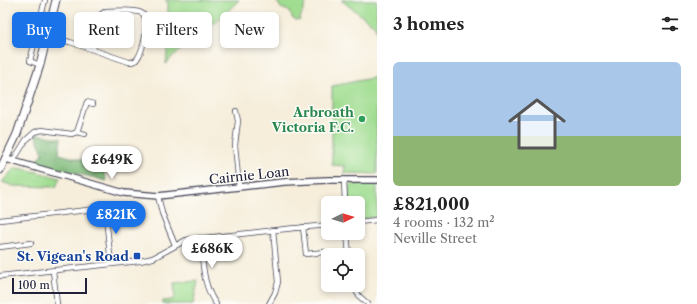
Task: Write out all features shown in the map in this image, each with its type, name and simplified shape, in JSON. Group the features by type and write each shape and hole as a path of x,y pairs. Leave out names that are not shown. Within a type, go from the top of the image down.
{"main road":[{"path":"53,12 56,0"},
{"path":"0,170 10,160 44,48"}],"street":[{"path":"40,64 30,61 45,0"},
{"path":"66,41 129,62 134,62 137,59 144,42 146,20 143,14 138,11 103,12 100,16 93,49"},
{"path":"77,132 87,102 93,104"},
{"path":"236,111 238,121 235,145 239,187"},
{"path":"10,160 26,140 35,132 42,130 72,134 77,132 85,134"},
{"name":"Cairnie Loan","path":"10,160 124,193 158,196 284,182 377,180"},
{"path":"344,180 345,196"},
{"path":"158,196 162,213 175,245"},
{"path":"0,220 105,208 111,264"},
{"path":"365,221 377,220"},
{"path":"0,276 140,261 153,258 186,240 321,226"},
{"path":"303,227 306,254 321,252"},
{"path":"269,304 275,293 278,282 273,230"},
{"path":"200,238 206,286 210,297 216,304"},
{"path":"0,247 31,243"},
{"path":"53,271 57,304"},
{"path":"357,292 368,304"}],"green space":[{"path":"165,0 239,0 227,12 220,12 220,19 212,25 212,12 168,12 168,2"},
{"path":"276,0 307,0 299,21 293,19 289,11 281,8"},
{"path":"341,0 377,0 377,38 374,25"},
{"path":"168,48 183,48 173,56 166,64"},
{"path":"377,77 377,174 344,173 345,166 332,165 332,86"},
{"path":"35,134 61,138 59,154 101,165 107,181 36,163 43,153"},
{"path":"15,168 60,178 56,187 13,186 2,182"},
{"path":"351,184 377,184 377,217 365,218 365,196 348,196 348,189"},
{"path":"198,281 193,304 163,304 163,301 172,300 175,296 174,283"}],"place":[{"name":"Arbroath Victoria F.C.","path":"362,119"},
{"name":"St. Vigean's Road","path":"137,256"}]}
